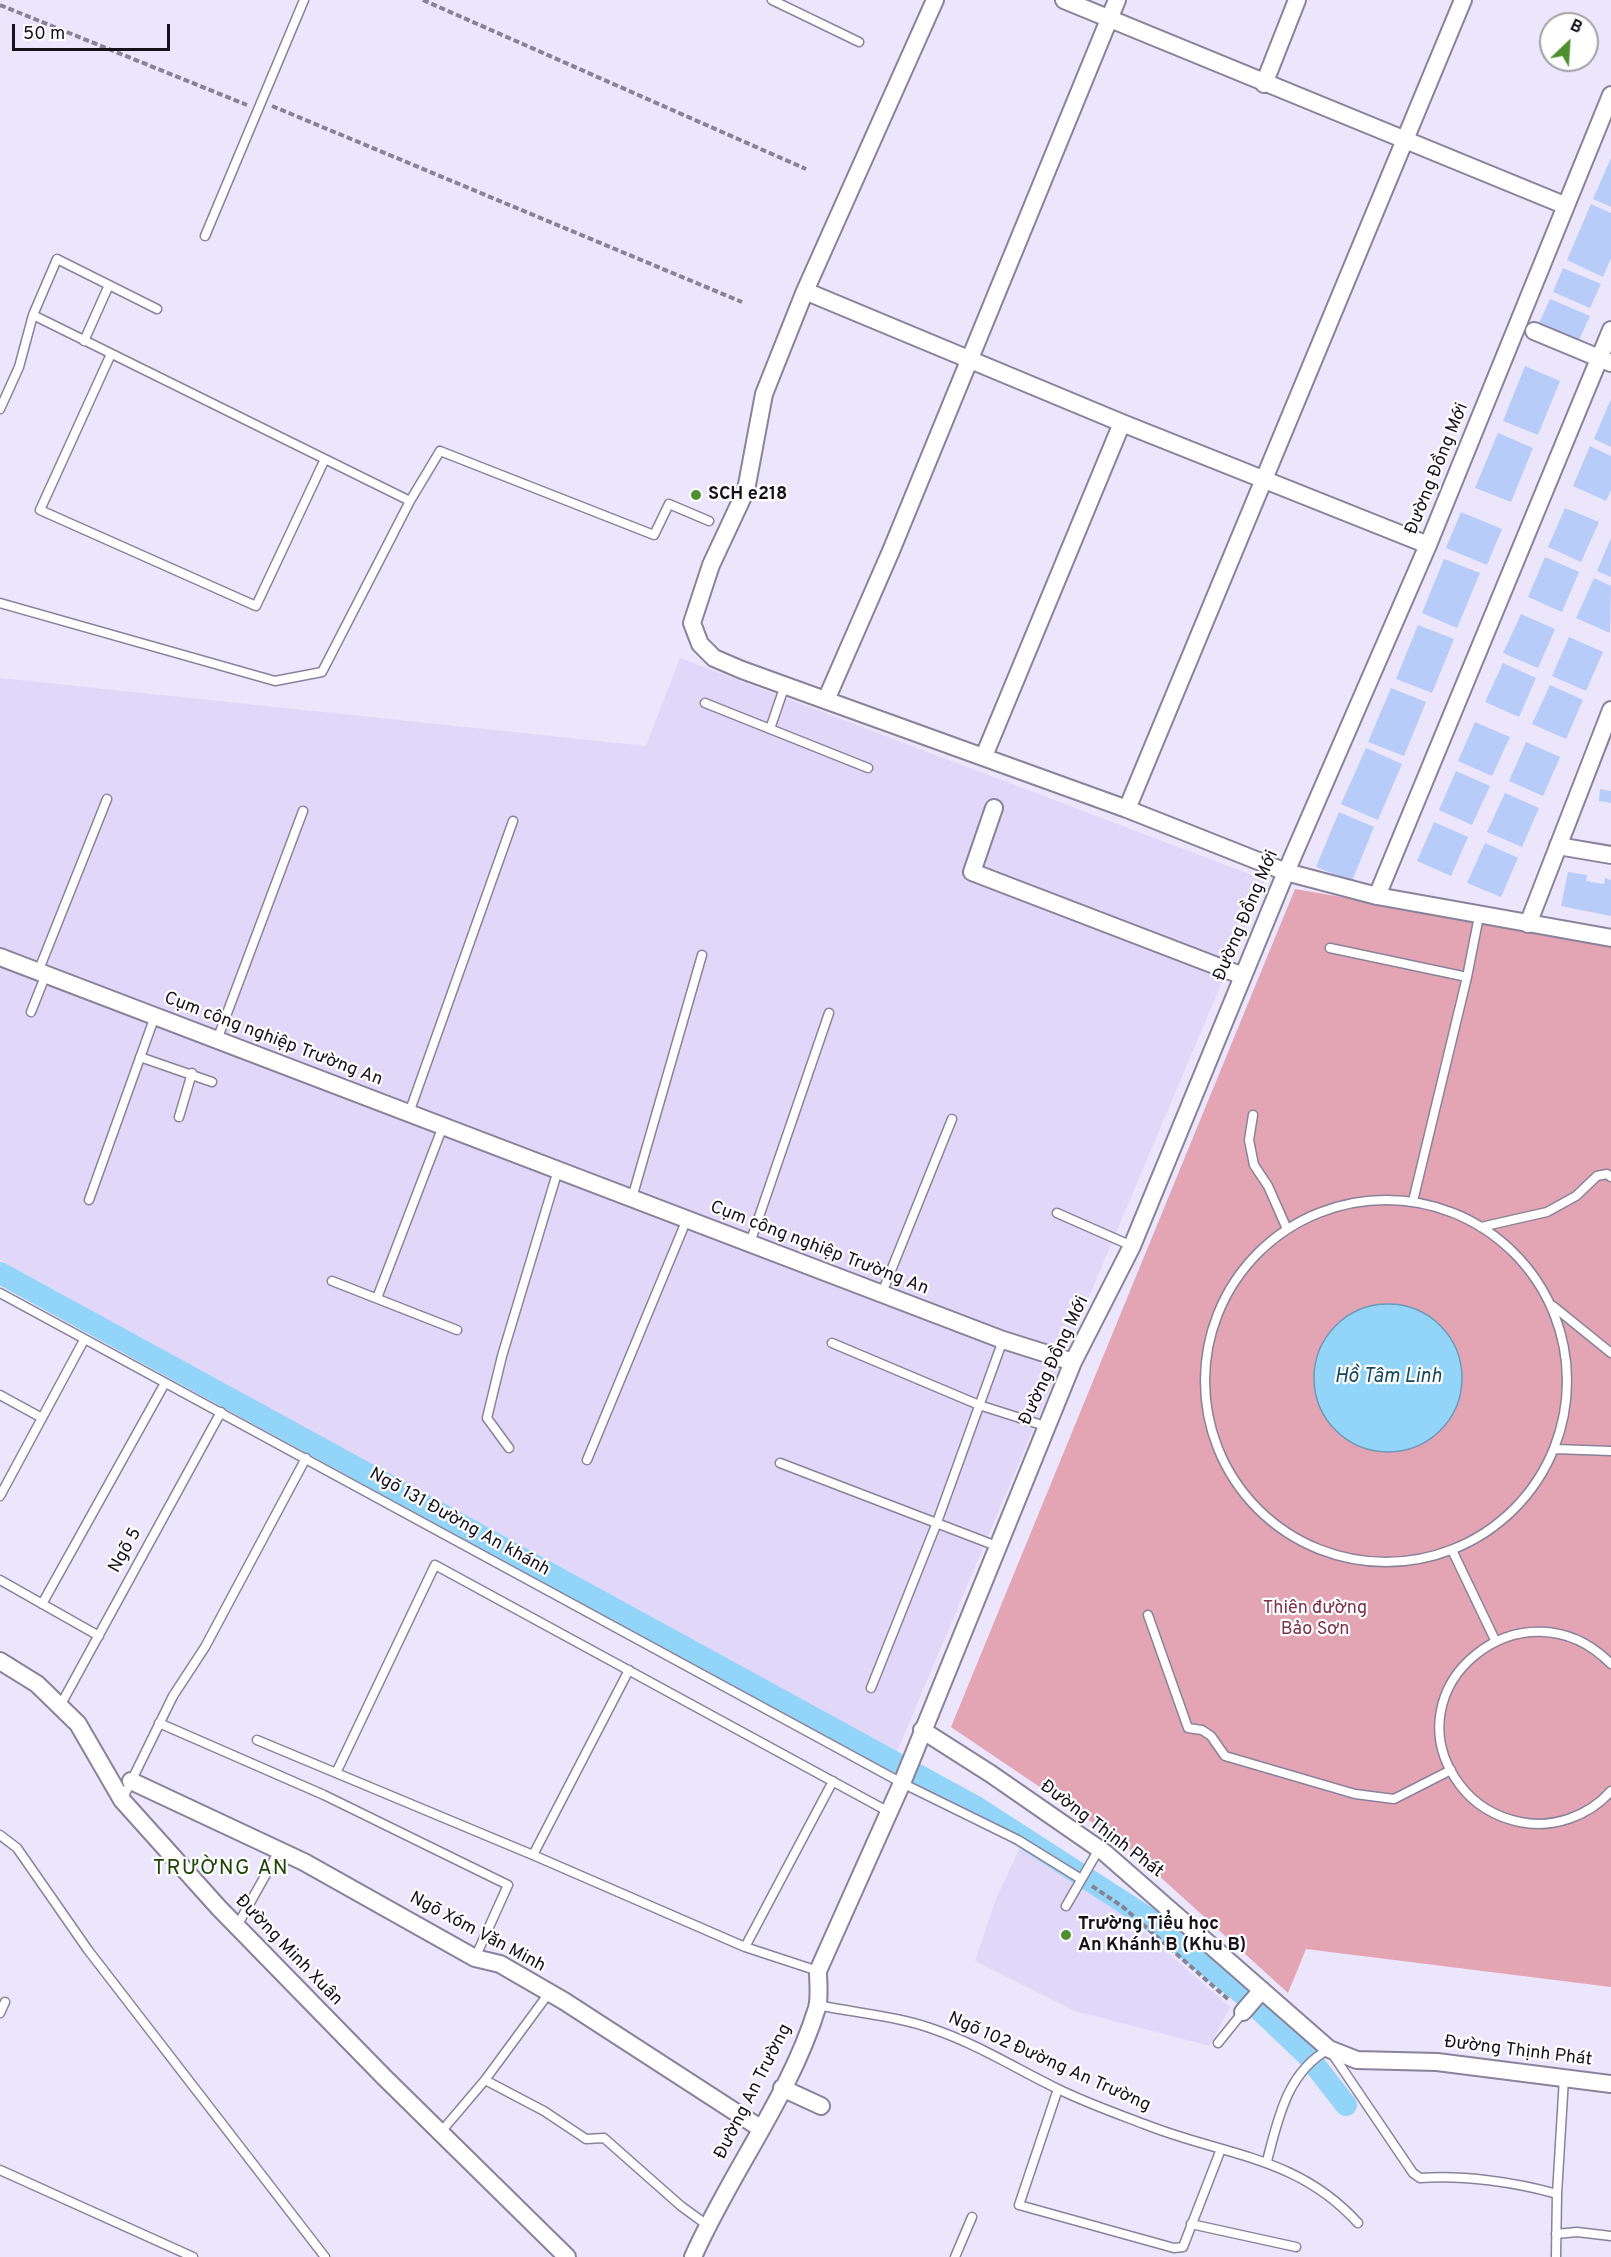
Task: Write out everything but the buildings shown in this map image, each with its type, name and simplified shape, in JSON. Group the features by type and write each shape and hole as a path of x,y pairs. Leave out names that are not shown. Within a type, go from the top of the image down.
{"street":[{"path":"935,0 805,291 764,394 746,490 711,565 692,623 700,644 714,658 1127,808 1286,872 1377,896 1611,938"},
{"path":"1064,0 1264,84 1404,138 1564,205"},
{"path":"826,700 891,551 1118,0"},
{"path":"1264,84 1297,0"},
{"path":"1127,808 1266,479 1404,138 1463,0"},
{"name":"Đường Đồng Mới","path":"903,1779 999,1547 1045,1426 1073,1362 1132,1246 1286,872 1428,545 1564,205 1611,95"},
{"path":"805,291 1122,423 1428,545"},
{"path":"1377,896 1605,361 1611,330"},
{"path":"1534,331 1605,361"},
{"path":"984,756 1122,423"},
{"path":"1528,924 1611,710"},
{"path":"994,808 972,872 1243,976"},
{"path":"1558,846 1611,855"},
{"name":"Cụm công nghiệp Trường An","path":"0,957 1003,1340 1073,1362"},
{"name":"Đường Minh Xuân","path":"0,1661 36,1684 78,1724 122,1800 237,1926 440,2133 567,2257"},
{"name":"Đường Thịnh Phát","path":"922,1730 992,1774 1098,1850 1325,2051 1357,2060 1437,2062 1611,2084"},
{"name":"Đường An Trường","path":"693,2257 707,2225 782,2088 818,2006 818,1971 903,1779"},
{"name":"Ngõ Xóm Văn Minh","path":"131,1781 279,1851 475,1958 500,1964 760,2127"},
{"path":"1245,2010 1260,1993"},
{"path":"782,2088 821,2106"}],"lane":[{"path":"205,236 258,105 304,0"},
{"path":"772,0 859,42"},
{"path":"0,409 19,367 33,315 57,258 157,309"},
{"path":"84,340 109,285"},
{"path":"33,315 410,501"},
{"path":"111,354 40,510 256,606 325,459"},
{"path":"0,603 275,681 322,672 410,501 440,452 654,535 669,504 709,521"},
{"path":"770,729 785,685"},
{"path":"705,703 868,768"},
{"path":"31,1012 42,973 107,799"},
{"path":"217,1040 303,811"},
{"path":"409,1113 513,821"},
{"path":"1413,1201 1467,977 1479,916"},
{"path":"1330,948 1467,977"},
{"path":"632,1198 702,955"},
{"path":"750,1243 829,1012"},
{"path":"89,1200 154,1016"},
{"path":"140,1057 213,1082"},
{"path":"179,1117 192,1073"},
{"path":"1253,1115 1249,1140 1254,1165 1268,1186 1287,1229"},
{"path":"882,1293 952,1119"},
{"path":"377,1299 442,1126"},
{"path":"509,1448 487,1418 502,1356 556,1169"},
{"path":"1481,1227 1547,1212 1576,1196 1597,1176 1607,1174 1611,1177"},
{"path":"1369,1200 1413,1201 1442,1209 1481,1227 1507,1245 1524,1263 1551,1305 1562,1336 1568,1377 1563,1425 1555,1449 1540,1478 1514,1510 1495,1526 1452,1550 1428,1557 1379,1562 1354,1559 1307,1543 1272,1521 1248,1498 1221,1456 1209,1417 1204,1384 1210,1336 1228,1290 1258,1251 1287,1229 1321,1211 1344,1204 1369,1200"},
{"path":"1058,1213 1132,1246"},
{"path":"587,1461 687,1219"},
{"path":"332,1281 457,1330"},
{"name":"Ngõ 131 Đường An khánh","path":"0,1293 1018,1840 1081,1878"},
{"path":"1551,1305 1611,1353"},
{"path":"0,1496 84,1340"},
{"path":"871,1688 936,1525 1003,1340"},
{"path":"832,1343 979,1405 1045,1426"},
{"path":"42,1604 165,1383"},
{"path":"0,1395 42,1418"},
{"name":"Ngõ 5","path":"60,1706 221,1412"},
{"path":"1555,1449 1611,1451"},
{"path":"122,1800 173,1696 205,1647 306,1458"},
{"path":"780,1463 936,1525 999,1547"},
{"path":"1452,1550 1495,1640"},
{"path":"336,1773 435,1565 889,1812"},
{"path":"0,1580 99,1636"},
{"path":"1148,1615 1188,1728 1202,1730 1210,1736 1225,1756 1343,1791 1394,1799 1451,1770"},
{"path":"1611,1664 1582,1642 1548,1631 1512,1634 1495,1640 1467,1661 1448,1691 1441,1726 1442,1744 1451,1770 1466,1792 1494,1814 1528,1824 1555,1822 1580,1815 1611,1791"},
{"path":"533,1854 628,1670"},
{"path":"159,1723 324,1795 508,1885 475,1958"},
{"path":"257,1740 533,1854 745,1947 818,1971"},
{"path":"745,1947 833,1781"},
{"path":"0,1835 16,1848 88,1950 325,2257"},
{"path":"1066,1906 1098,1850"},
{"path":"237,1926 279,1851"},
{"path":"440,2133 485,2080 549,1993"},
{"path":"0,2013 5,2002"},
{"name":"Ngõ 102 Đường An Trường","path":"818,2006 931,2028 979,2047 1058,2089 1147,2126 1267,2161"},
{"path":"1218,2043 1245,2010"},
{"path":"1359,2223 1340,2203 1312,2184 1267,2161 1283,2099 1308,2066 1325,2051 1413,2173 1420,2178 1440,2177 1537,2188 1557,2194"},
{"path":"1556,2257 1557,2194 1564,2078"},
{"path":"485,2080 544,2111 586,2139 604,2138 681,2206 707,2225"},
{"name":"Ngõ 102 Đường An Trường","path":"1058,2089 1019,2205 1174,2248 1183,2247 1221,2149"},
{"path":"0,2170 194,2257"},
{"path":"956,2257 972,2217"},
{"path":"1191,2224 1296,2247"},
{"path":"1556,2234 1577,2232 1611,2236"}],"path":[{"path":"423,0 806,169"},
{"path":"0,5 258,105 742,302"},
{"path":"1081,1878 1123,1907 1245,2010"}],"shaded area":[{"path":"680,658 1265,880 896,1754 0,1260 0,678 646,746"},
{"name":"Trường Tiểu học An Khánh B (Khu B)","path":"1020,1847 1119,1910 1230,2007 1210,2046 1075,2011 975,1961 995,1901"}],"green space":[{"name":"Thiên đường Bảo Sơn","path":"1295,889 1611,943 1611,1987 1306,1949 1288,1993 1124,1844 951,1727"}],"water":[{"name":"Hồ Tâm Linh","path":"1388,1304 1416,1310 1440,1326 1456,1350 1462,1378 1456,1406 1440,1430 1416,1446 1388,1452 1360,1446 1336,1430 1320,1406 1314,1378 1320,1350 1336,1326 1360,1310"}],"waterway":[{"path":"0,1273 976,1807 1151,1920 1244,1995 1307,2055 1346,2105"}],"place":[{"name":"SCH e218","path":"696,495"},
{"name":"Trường Tiểu học An Khánh B (Khu B)","path":"1066,1935"}],"district":[{"name":"TRƯỜNG AN","path":"221,1870"}]}
